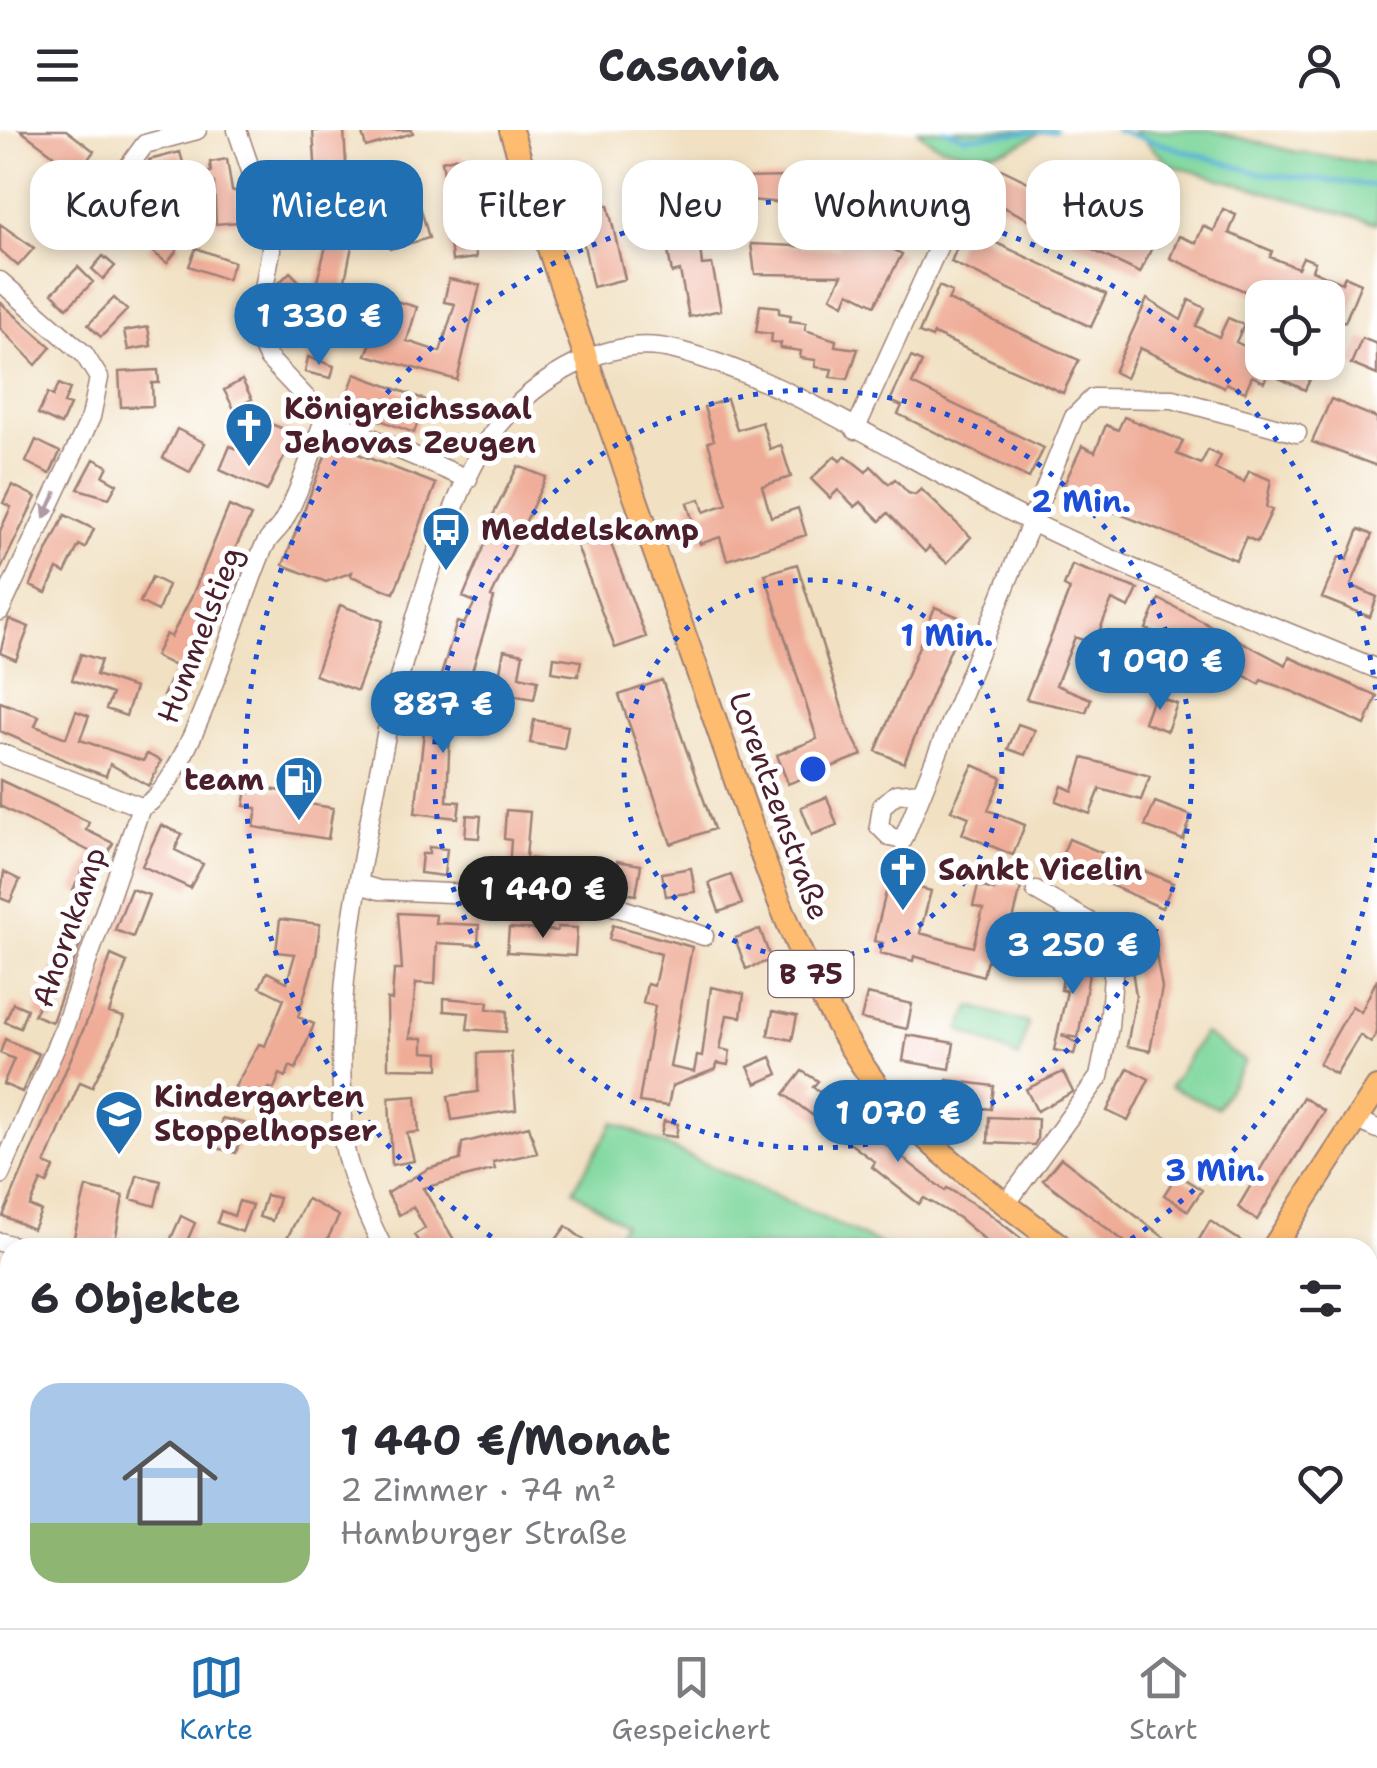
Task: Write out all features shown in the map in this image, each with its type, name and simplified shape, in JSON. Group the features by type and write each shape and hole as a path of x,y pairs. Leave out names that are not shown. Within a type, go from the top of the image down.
{"main road":[{"name":"B 75","path":"511,130 588,358"},
{"name":"Lorentzenstraße","path":"588,358 807,966 841,1034 878,1087 1006,1204 1050,1238"},
{"path":"1283,1238 1296,1215 1367,1125 1377,1088"}],"street":[{"path":"133,160 145,144 196,130"},
{"path":"237,130 270,226 260,340 268,358 325,418 468,478"},
{"path":"855,430 937,250"},
{"path":"0,281 84,354 99,378 91,417 0,611"},
{"path":"378,1238 364,1210 343,1142 339,1046 359,884 388,726 409,644 468,478 498,426 545,382 588,358 622,348 671,349 764,384 1031,522 1377,669"},
{"path":"922,792 1074,417 1093,398 1172,399 1296,432"},
{"name":"Hummelstieg","path":"142,807 164,794 214,688 220,658 265,544 282,524 325,418"},
{"path":"0,753 142,807"},
{"name":"Ahornkamp","path":"0,1175 64,1028 112,882 142,807"},
{"path":"359,884 380,890 570,898 613,906 704,936"},
{"path":"1006,1204 1099,1077 1109,1026 1116,937 1036,891"}],"green space":[{"path":"918,130 1044,130 1013,148 985,152 947,148"},
{"path":"1134,130 1210,130 1296,152 1377,164 1377,223 1180,168 1180,160 1165,160"},
{"path":"971,1006 1028,1023 1019,1058 960,1030"},
{"path":"1204,1033 1245,1062 1217,1108 1170,1087"},
{"path":"614,1122 866,1238 614,1238 624,1224 573,1190"}],"building":[{"path":"20,130 66,130 94,151 87,160 60,160"},
{"path":"344,130 346,160 315,160 313,131"},
{"path":"361,130 412,130 413,133 366,147"},
{"path":"180,152 182,160 149,160"},
{"path":"227,159 232,191 236,191 236,222 216,224 216,161"},
{"path":"1006,171 1026,181 1026,218 1006,208"},
{"path":"778,177 778,203 758,201 758,178"},
{"path":"608,205 625,279 593,287 585,250 602,250 602,207"},
{"path":"1223,209 1236,215 1229,233 1272,251 1270,257 1298,268 1303,257 1315,262 1312,270 1335,280 1245,280 1245,291 1170,258 1173,250 1180,250 1180,236 1196,243 1203,226 1214,231"},
{"path":"423,217 429,238 423,240"},
{"path":"0,224 32,250 18,266 0,250"},
{"path":"758,244 778,245 778,250 894,250 902,254 875,305 849,292 844,304 831,297 842,275 755,274 752,250 758,250"},
{"path":"1006,248 1106,294 1091,327 951,262 956,250"},
{"path":"151,250 177,250 167,263"},
{"path":"195,250 234,262 227,280 189,266"},
{"path":"325,250 351,250 332,344 309,336 317,302 312,301"},
{"path":"451,250 475,250 476,258 452,261"},
{"path":"668,250 700,250 702,265 712,264 721,310 689,317 680,271 672,273"},
{"path":"1092,250 1151,250 1140,273"},
{"path":"103,256 115,266 103,279 92,269"},
{"path":"78,267 93,282 67,308 52,293"},
{"path":"290,272 300,282 285,298 277,285"},
{"path":"1345,276 1361,283 1345,322 1343,280"},
{"path":"449,279 480,285 457,380 366,355 389,299 417,307 407,341 440,352 455,304 444,302"},
{"path":"939,286 952,292 948,300 1079,360 1063,393 934,334 932,338 919,333"},
{"path":"114,298 127,310 101,337 88,325"},
{"path":"1147,299 1181,320 1189,300 1205,308 1196,326 1219,337 1228,318 1244,325 1236,342 1245,346 1245,380 1250,380 1245,392 1226,383 1224,387 1140,348 1126,378 1114,372"},
{"path":"0,302 51,347 36,365 0,328"},
{"path":"760,305 779,307 779,313 791,315 790,321 806,323 805,330 836,340 835,346 858,349 848,379 830,377 832,369 815,367 816,360 800,358 801,351 780,348 781,343 771,342 772,334 756,332"},
{"path":"148,327 151,346 128,350 124,331"},
{"path":"1362,338 1377,344 1377,375 1351,364"},
{"path":"308,357 334,366 331,378 305,372"},
{"path":"911,357 922,362 912,384 1044,448 1029,478 898,414 902,406 890,401"},
{"path":"158,370 159,383 152,383 153,406 121,407 119,372"},
{"path":"355,374 426,400 414,433 343,406"},
{"path":"242,380 252,399 234,409 224,390"},
{"path":"1283,380 1310,380 1305,390"},
{"path":"59,384 70,389 64,403 70,405 61,425 38,414 48,393 53,396"},
{"path":"727,399 737,430 762,422 770,449 781,445 791,477 762,486 771,517 798,508 806,535 727,560 720,537 700,544 687,503 700,499 704,512 727,504 708,442 714,440 704,407"},
{"path":"1331,399 1377,418 1377,466 1312,442"},
{"path":"1124,417 1183,441 1177,454 1201,464 1208,450 1221,456 1215,469 1244,482 1249,471 1271,480 1266,507 1272,510 1257,542 1246,537 1236,560 1061,491 1082,446 1095,452 1106,425 1118,430"},
{"path":"271,424 296,434 267,491 220,470 230,446 257,457"},
{"path":"177,429 205,443 190,472 163,458"},
{"path":"36,440 60,452 50,474 26,462"},
{"path":"330,443 436,484 394,593 351,576 352,572 326,582 283,565"},
{"path":"835,456 840,461 846,456 866,472 871,466 889,484 895,479 908,493 915,495 921,489 971,537 947,563 929,547 925,552 888,513 880,521 861,502 855,507 838,490 830,498 811,479"},
{"path":"94,459 108,466 103,476 117,484 109,498 78,489"},
{"path":"518,466 546,477 491,597 494,598 466,691 439,682 457,622 464,624 475,602 463,597 494,523 490,521"},
{"path":"12,485 36,497 0,571 0,531 11,507 3,503"},
{"path":"229,506 251,516 209,602 213,604 185,671 155,656 166,634 171,637 192,596"},
{"path":"65,515 94,529 85,548 79,545 65,573 57,569 46,593 30,586"},
{"path":"1359,529 1372,535 1351,585 1377,597 1370,617 1322,598 1339,557 1347,560"},
{"path":"608,536 646,637 615,648 577,546"},
{"path":"797,564 848,727 862,755 788,784 777,755 817,739 765,574"},
{"path":"1072,565 1138,589 1129,608 1112,600 1094,644 1075,637 1056,685 1091,699 1086,712 1026,699 1070,589 1064,586"},
{"path":"152,577 168,585 158,611 140,602"},
{"path":"1159,599 1286,665 1289,657 1377,696 1365,725 1294,692 1261,680 1259,684 1211,656 1146,629"},
{"path":"340,605 383,621 357,691 315,675"},
{"path":"935,607 963,619 904,763 876,751"},
{"path":"9,619 29,627 16,660 0,653"},
{"path":"504,650 523,654 519,676 538,680 534,699 496,692"},
{"path":"81,654 101,660 96,675 135,688 126,716 106,709 112,694 72,680"},
{"path":"554,657 581,661 578,676 552,672"},
{"path":"173,674 193,683 183,705 163,696"},
{"path":"662,680 714,829 671,844 619,695"},
{"path":"1154,695 1177,704 1167,731 1144,722"},
{"path":"0,702 39,716 35,726 66,738 76,711 89,716 80,740 143,761 147,754 161,761 149,786 110,764 106,776 83,768 0,731"},
{"path":"427,704 492,712 489,734 450,730 447,801 460,802 458,818 415,813"},
{"path":"534,720 568,726 564,749 530,743"},
{"path":"1018,724 1035,730 1025,755 1008,749"},
{"path":"1083,758 1150,776 1141,800 1100,789 1090,814 1056,801 1062,786 1073,791"},
{"path":"973,765 1002,778 988,810 1025,825 1013,855 962,834 969,817 951,810"},
{"path":"249,778 266,781 265,788 292,793 291,801 333,808 328,839 254,827 257,808 244,806"},
{"path":"0,780 89,822 86,830 113,843 85,896 73,890 91,852 0,806"},
{"path":"827,797 837,825 812,835 801,807"},
{"path":"1155,802 1192,816 1183,840 1145,826"},
{"path":"506,810 530,812 526,858 545,860 543,882 508,883 511,840 504,839"},
{"path":"467,815 481,816 479,838 465,837"},
{"path":"161,825 182,834 175,850 203,864 190,888 142,866"},
{"path":"1069,839 1173,883 1162,908 1059,862"},
{"path":"429,847 447,849 444,876 420,873 422,854 429,854"},
{"path":"617,861 641,865 636,895 613,891"},
{"path":"691,868 695,892 666,896 662,873"},
{"path":"4,872 20,880 10,902 0,898"},
{"path":"731,875 742,904 719,912 709,883"},
{"path":"889,880 931,891 920,933 973,947 983,909 973,906 978,886 994,890 997,881 1021,887 1009,937 1015,939 1008,965 987,960 983,976 914,956 913,961 880,953 883,943 874,941"},
{"path":"131,889 149,895 133,937 115,930"},
{"path":"398,913 436,915 435,923 479,925 478,945 437,943 435,984 416,983 410,1038 423,1038 423,1052 439,1053 439,1069 388,1068 387,999 392,1000 394,970 402,970"},
{"path":"280,919 320,924 316,956 298,1017 314,1024 296,1069 290,1066 286,1077 280,1074 274,1089 269,1088 265,1096 260,1094 257,1102 232,1092 259,1044 265,1046 284,999 260,987 267,972 287,982 295,954 276,952"},
{"path":"613,925 692,947 670,1067 694,1072 697,1056 702,1057 711,987 744,994 741,1017 727,1015 720,1049 730,1051 728,1065 717,1063 716,1069 672,1086 668,1106 639,1102 655,1006 643,1003 647,984 654,986 661,954 609,939"},
{"path":"1151,926 1162,988 1150,1051 1127,1046 1136,996 1126,930"},
{"path":"558,927 577,928 575,956 507,952 509,928 557,931"},
{"path":"760,929 771,960 746,969 735,938"},
{"path":"68,933 82,939 52,1022 34,1015"},
{"path":"1068,946 1093,951 1078,1038 1061,1035 1077,1043 1074,1054 1054,1050 1067,991 1061,990"},
{"path":"111,955 127,962 109,1013 124,1017 92,1087 80,1082 45,1164 54,1168 47,1184 41,1181 30,1206 41,1211 33,1229 3,1216 93,1007"},
{"path":"1377,979 1377,1033 1371,1043 1360,1035 1336,1074 1319,1064 1352,1006 1361,1012"},
{"path":"867,994 912,1004 907,1029 861,1019"},
{"path":"444,998 488,1002 487,1009 507,1011 506,1032 467,1029 469,1013 444,1011"},
{"path":"13,1003 27,1009 20,1028 5,1022"},
{"path":"773,1011 797,1016 792,1040 768,1035"},
{"path":"907,1035 954,1043 950,1069 903,1061"},
{"path":"5,1039 39,1054 22,1092 3,1084 14,1059 0,1053"},
{"path":"511,1052 516,1110 452,1120 448,1096 478,1092 478,1053"},
{"path":"771,1057 778,1074 756,1084 748,1067"},
{"path":"1128,1068 1149,1079 1128,1121 1107,1111"},
{"path":"802,1071 818,1081 813,1087 945,1191 947,1188 986,1211 1020,1238 983,1238 959,1218 924,1198 919,1204 872,1167 875,1162 784,1094"},
{"path":"1063,1072 1073,1092 1037,1111 1026,1089"},
{"path":"947,1080 994,1086 991,1109 944,1103"},
{"path":"416,1096 419,1132 407,1133 414,1161 392,1165 389,1098"},
{"path":"1303,1097 1324,1111 1257,1220 1238,1207"},
{"path":"989,1117 1038,1119 1037,1140 1034,1145 988,1143"},
{"path":"222,1118 244,1123 236,1153 209,1146 212,1132 218,1134"},
{"path":"664,1121 678,1124 676,1137 661,1135"},
{"path":"529,1126 537,1153 493,1162 495,1169 423,1188 453,1238 416,1238 414,1235 425,1228 413,1207 399,1215 387,1193 428,1169 460,1160 462,1143"},
{"path":"1061,1158 1165,1238 1120,1238 1043,1180"},
{"path":"1177,1174 1202,1190 1188,1211 1164,1195"},
{"path":"137,1175 161,1181 155,1206 131,1199"},
{"path":"86,1187 123,1196 116,1238 74,1237"},
{"path":"266,1195 279,1198 272,1221 259,1217"},
{"path":"307,1199 339,1216 328,1238 287,1238"},
{"path":"239,1201 252,1205 242,1232 217,1223 221,1211 234,1216"},
{"path":"181,1216 195,1223 188,1238 171,1238"},
{"path":"1210,1221 1236,1238 1200,1238"},
{"path":"566,1226 581,1238 557,1238"}],"waterway":[{"path":"945,130 964,137 1055,130"},
{"path":"1116,130 1258,173 1377,186"}],"place":[{"name":"Königreichssaal Jehovas Zeugen","path":"249,468"},
{"name":"Meddelskamp","path":"446,572"},
{"name":"team","path":"299,822"},
{"name":"Sankt Vicelin","path":"903,912"},
{"name":"Kindergarten Stoppelhopser","path":"119,1156"}]}
